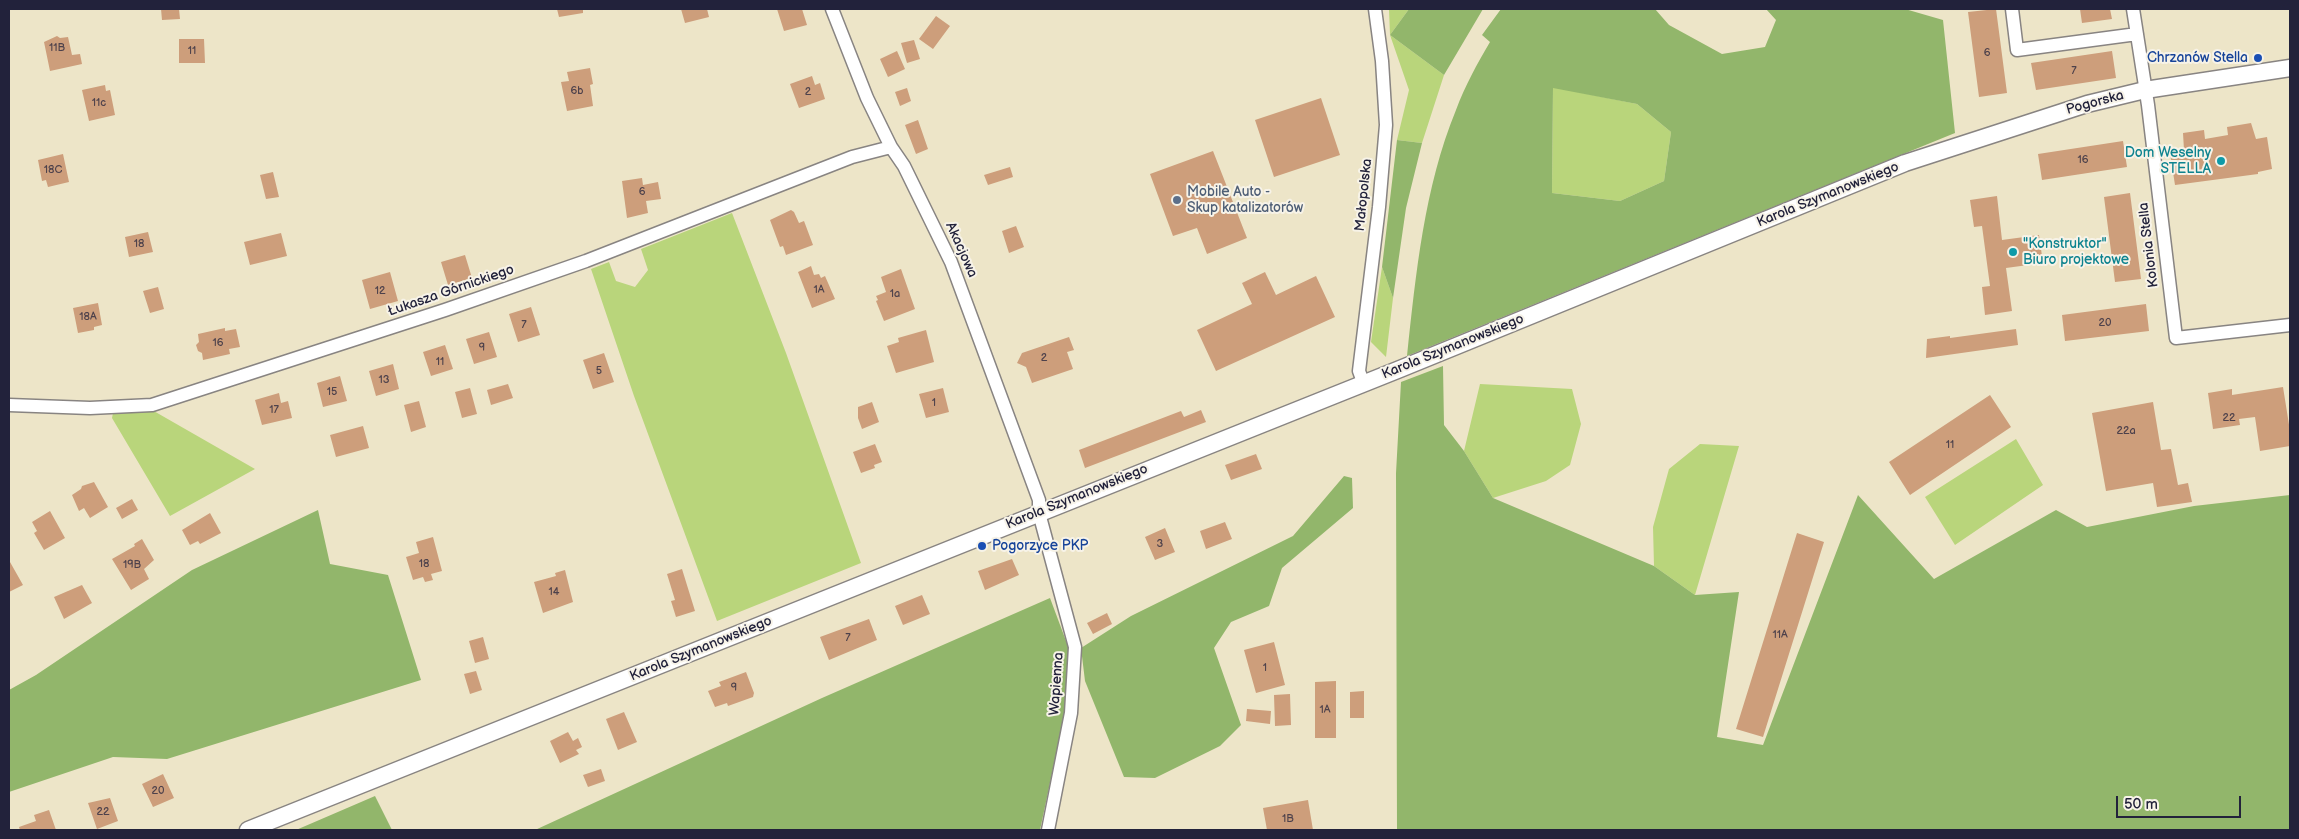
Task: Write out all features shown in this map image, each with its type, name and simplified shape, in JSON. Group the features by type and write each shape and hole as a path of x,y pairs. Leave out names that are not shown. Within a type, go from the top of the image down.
{"street":[{"name":"Akacjowa","path":"832,9 867,98 891,147 904,166 951,262 1034,484 1039,500 1038,513"},
{"name":"Małopolska","path":"1363,382 1359,371 1380,207 1386,124 1376,9"},
{"path":"2012,9 2017,50 2137,34"},
{"name":"Kolonia Stella","path":"2133,9 2146,90 2176,338 2290,325"},
{"name":"Pogorska","path":"1905,163 2040,118 2146,90 2290,68"},
{"name":"Łukasza Górnickiego","path":"9,405 90,408 152,405 477,299 586,261 852,157 891,147"},
{"name":"Karola Szymanowskiego","path":"248,830 1905,163"},
{"name":"Wapienna","path":"1038,513 1075,647 1071,713 1048,830"}],"green space":[{"path":"1389,9 1409,9 1390,35"},
{"path":"1409,9 1483,9 1444,75 1390,35"},
{"path":"1501,9 1655,9 1669,25 1722,54 1765,47 1776,20 1766,9 1905,9 1943,20 1955,133 1407,356 1418,262 1436,170 1463,92 1490,42 1482,35","holes":["1553,88 1637,104 1671,132 1664,181 1620,201 1552,193"]},
{"path":"1390,35 1444,75 1422,143 1397,140 1409,90"},
{"path":"1553,87 1637,104 1671,132 1664,181 1620,201 1552,193"},
{"path":"1397,140 1422,143 1406,208 1393,298 1382,267"},
{"path":"732,213 786,353 861,563 717,621 634,396 591,269 609,262 616,281 635,287 648,270 641,249"},
{"path":"1382,267 1393,298 1386,357 1371,342"},
{"path":"1443,366 1444,425 1464,451 1493,498 1654,566 1695,595 1739,592 1717,737 1763,745 1858,495 1934,579 2056,510 2087,527 2194,506 2290,495 2290,830 1397,830 1396,473 1401,382"},
{"path":"1480,384 1572,389 1581,424 1570,465 1546,481 1493,498 1464,451"},
{"path":"152,410 255,469 170,516 112,418 113,413 118,411"},
{"path":"2016,439 2043,485 1955,545 1925,497"},
{"path":"1700,444 1739,446 1695,595 1654,566 1653,527 1669,469"},
{"path":"1344,476 1352,478 1353,508 1282,568 1269,606 1231,622 1214,648 1241,725 1220,746 1155,778 1124,777 1085,681 1081,648 1131,616 1293,536"},
{"path":"318,510 330,564 388,575 421,680 167,759 113,757 9,792 9,690 36,675 192,570"},
{"path":"1050,598 1069,649 1067,703 1040,830 535,830 822,698"},
{"path":"375,796 392,830 296,830"}],"building":[{"path":"161,9 179,9 180,19 162,20"},
{"path":"557,9 583,9 583,13 559,17"},
{"path":"681,9 707,9 709,17 685,23"},
{"path":"777,9 802,9 807,25 784,31"},
{"path":"1996,9 2007,93 1979,97 1968,12"},
{"path":"2080,9 2110,9 2112,19 2082,23"},
{"path":"936,16 950,26 933,49 919,39"},
{"path":"57,36 60,38 68,37 72,55 80,54 82,64 50,71 44,42"},
{"path":"179,39 204,39 205,63 179,63"},
{"path":"914,40 920,59 907,63 901,43"},
{"path":"897,51 905,69 888,77 880,59"},
{"path":"2112,51 2116,78 2036,90 2031,63"},
{"path":"590,68 593,84 590,85 593,106 567,111 561,82 569,81 567,72"},
{"path":"812,76 815,85 820,83 825,99 799,108 790,84"},
{"path":"105,85 106,91 110,90 115,115 89,121 82,90"},
{"path":"907,88 911,101 900,106 895,92"},
{"path":"1321,98 1340,155 1274,177 1255,120"},
{"path":"918,120 928,149 916,154 905,125"},
{"name":"Dom Weselny STELLA","path":"2251,123 2256,139 2267,137 2272,169 2258,172 2258,174 2175,185 2170,153 2184,150 2183,133 2204,130 2205,139 2228,135 2227,127"},
{"path":"2123,141 2127,167 2042,180 2038,154"},
{"path":"1213,151 1247,238 1207,254 1197,228 1173,236 1150,174"},
{"path":"63,154 69,182 48,187 46,180 42,181 38,160"},
{"path":"1010,167 1013,177 988,185 984,175"},
{"path":"273,172 279,197 266,199 260,175"},
{"path":"642,178 643,185 658,182 661,199 646,201 648,213 627,218 622,181"},
{"path":"2130,193 2141,279 2115,282 2104,197"},
{"name":"\"Konstruktor\" Biuro projektowe","path":"1997,196 2002,240 2039,235 2043,263 2006,268 2012,311 1985,315 1982,287 1990,286 1982,226 1974,227 1970,200"},
{"path":"791,210 794,212 799,223 804,221 813,245 786,255 783,246 780,247 770,220"},
{"path":"1016,226 1024,247 1009,253 1002,231"},
{"path":"148,232 153,252 129,257 125,237"},
{"path":"281,233 287,256 250,265 244,242"},
{"path":"465,255 472,278 448,285 441,262"},
{"path":"811,266 814,275 819,274 821,278 825,276 835,299 812,308 798,272"},
{"path":"901,269 915,309 884,321 876,301 878,300 876,296 886,292 881,277"},
{"path":"390,272 398,301 370,309 362,280"},
{"path":"1265,272 1276,295 1316,276 1335,317 1216,371 1197,330 1252,304 1242,283"},
{"path":"158,287 164,309 150,313 143,291"},
{"path":"98,303 102,325 94,327 94,330 78,333 73,308"},
{"path":"2146,304 2149,331 2065,341 2062,315"},
{"path":"531,307 540,335 518,342 509,314"},
{"path":"225,328 225,331 236,329 240,347 229,349 230,354 203,360 202,353 198,351 196,345 199,342 198,334"},
{"path":"2016,329 2018,345 1926,358 1927,339 1950,336 1950,338"},
{"path":"926,330 934,362 896,373 887,346 899,342 898,338"},
{"path":"489,332 497,357 474,364 466,339"},
{"path":"1069,337 1074,350 1067,352 1073,369 1032,383 1026,367 1017,363 1022,353"},
{"path":"445,345 453,369 431,376 423,352"},
{"path":"604,353 614,382 593,389 583,360"},
{"path":"393,364 399,389 376,396 369,371"},
{"path":"340,376 347,401 323,407 317,383"},
{"path":"508,384 513,398 491,405 487,390"},
{"path":"2283,387 2290,431 2290,446 2260,451 2255,417 2239,419 2240,425 2213,429 2208,393 2232,389 2232,395"},
{"path":"470,388 477,414 462,418 455,392"},
{"path":"943,388 949,412 926,418 919,394"},
{"path":"279,393 281,403 288,401 292,418 262,425 255,400"},
{"path":"1990,395 2011,427 1910,495 1889,462"},
{"path":"419,401 426,427 411,432 404,405"},
{"path":"872,402 879,422 862,429 858,418 858,407"},
{"path":"2153,402 2161,450 2171,449 2178,485 2188,483 2192,502 2157,507 2153,483 2106,491 2092,413"},
{"path":"1201,410 1206,422 1085,468 1079,450 1181,411 1184,417"},
{"path":"363,426 369,448 336,457 330,435"},
{"path":"875,444 882,462 874,465 875,468 861,473 853,452"},
{"path":"1256,454 1262,469 1231,480 1225,465"},
{"path":"94,482 108,507 90,518 84,508 79,511 72,495 81,489 82,486"},
{"path":"132,499 138,510 122,519 116,508"},
{"path":"50,511 65,538 44,550 34,533 37,531 32,522"},
{"path":"210,513 221,533 200,544 198,541 190,545 182,530"},
{"path":"1225,522 1232,539 1206,549 1200,531"},
{"path":"1165,528 1175,552 1155,560 1145,537"},
{"path":"1797,533 1824,542 1763,737 1736,729"},
{"path":"433,537 442,571 431,574 433,580 425,582 423,577 413,580 406,557 419,553 416,542"},
{"path":"142,539 154,560 144,569 149,579 131,590 112,559 135,546 134,544"},
{"path":"1012,559 1019,575 985,590 978,571"},
{"path":"9,563 23,585 9,592"},
{"path":"682,569 695,611 676,617 671,601 675,600 667,574"},
{"path":"565,570 573,602 543,613 534,582 556,576 555,573"},
{"path":"82,585 92,603 64,619 54,597"},
{"path":"922,595 930,614 903,625 895,606"},
{"path":"1107,613 1112,624 1093,634 1087,623"},
{"path":"869,619 877,640 829,660 820,637"},
{"path":"483,637 489,659 475,663 469,641"},
{"path":"1274,642 1285,685 1256,693 1244,650"},
{"path":"476,671 482,690 470,694 464,674"},
{"path":"746,672 754,693 753,697 728,706 727,703 715,707 708,691 721,686 719,682"},
{"path":"1336,681 1336,738 1315,738 1315,682"},
{"path":"1364,691 1364,718 1350,718 1350,692"},
{"path":"1290,694 1291,725 1275,726 1274,695"},
{"path":"1247,709 1271,711 1270,724 1246,721"},
{"path":"624,712 637,742 618,750 606,719"},
{"path":"568,732 573,741 578,738 582,747 576,750 579,754 560,763 550,741"},
{"path":"601,769 605,781 588,787 583,775"},
{"path":"163,774 174,798 153,807 142,784"},
{"path":"110,798 118,821 97,829 88,803"},
{"path":"1308,800 1313,830 1267,830 1263,808"},
{"path":"49,810 56,830 20,830 19,827 36,821 34,815"}],"place":[{"name":"Chrzanów Stella","path":"2258,58"},
{"name":"Dom Weselny STELLA","path":"2221,161"},
{"name":"Mobile Auto - Skup katalizatorów","path":"1177,200"},
{"name":"\"Konstruktor\" Biuro projektowe","path":"2013,252"},
{"name":"Pogorzyce PKP","path":"982,546"}]}
